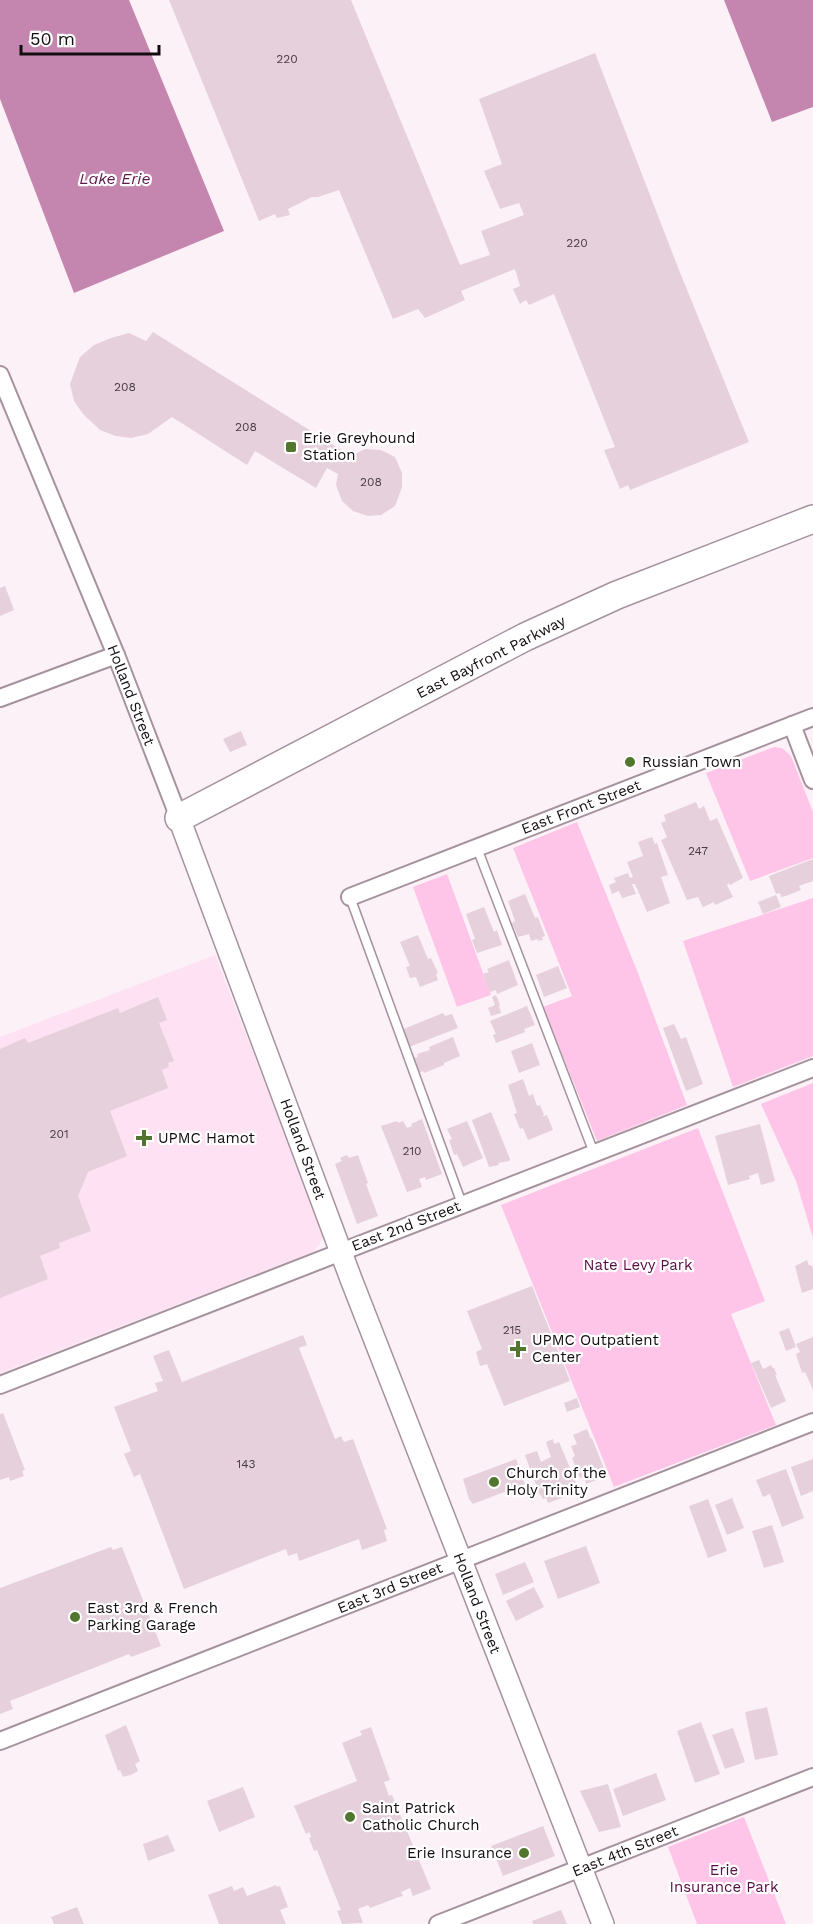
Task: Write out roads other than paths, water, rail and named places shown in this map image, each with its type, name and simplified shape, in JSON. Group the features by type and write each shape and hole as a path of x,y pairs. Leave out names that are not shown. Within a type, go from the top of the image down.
{"highway":[{"name":"East Bayfront Parkway","path":"179,818 525,637 617,595 813,519"}],"street":[{"name":"Holland Street","path":"0,375 116,655 340,1251 603,1924"},
{"path":"0,698 116,655"},
{"name":"East Front Street","path":"350,897 813,717"},
{"path":"792,725 813,780"},
{"name":"East 2nd Street","path":"0,1385 813,1068"},
{"name":"East 3rd Street","path":"0,1741 813,1422"},
{"name":"East 4th Street","path":"438,1924 813,1777"}],"lane":[{"path":"477,848 594,1153"},
{"path":"350,897 462,1204"}],"water":[{"name":"Lake Erie","path":"0,0 129,0 224,231 74,293 0,99"},
{"path":"724,0 813,0 813,107 772,122"}],"place":[{"name":"Erie Greyhound Station","path":"291,447"},
{"name":"Russian Town","path":"630,762"},
{"name":"UPMC Hamot","path":"144,1138"},
{"name":"UPMC Outpatient Center","path":"518,1349"},
{"name":"Church of the Holy Trinity","path":"494,1482"},
{"name":"East 3rd & French Parking Garage","path":"75,1617"},
{"name":"Saint Patrick Catholic Church","path":"350,1817"},
{"name":"Erie Insurance","path":"524,1853"}],"park label":[{"name":"Nate Levy Park","path":"638,1265"},
{"name":"Erie Insurance Park","path":"724,1878"}]}
